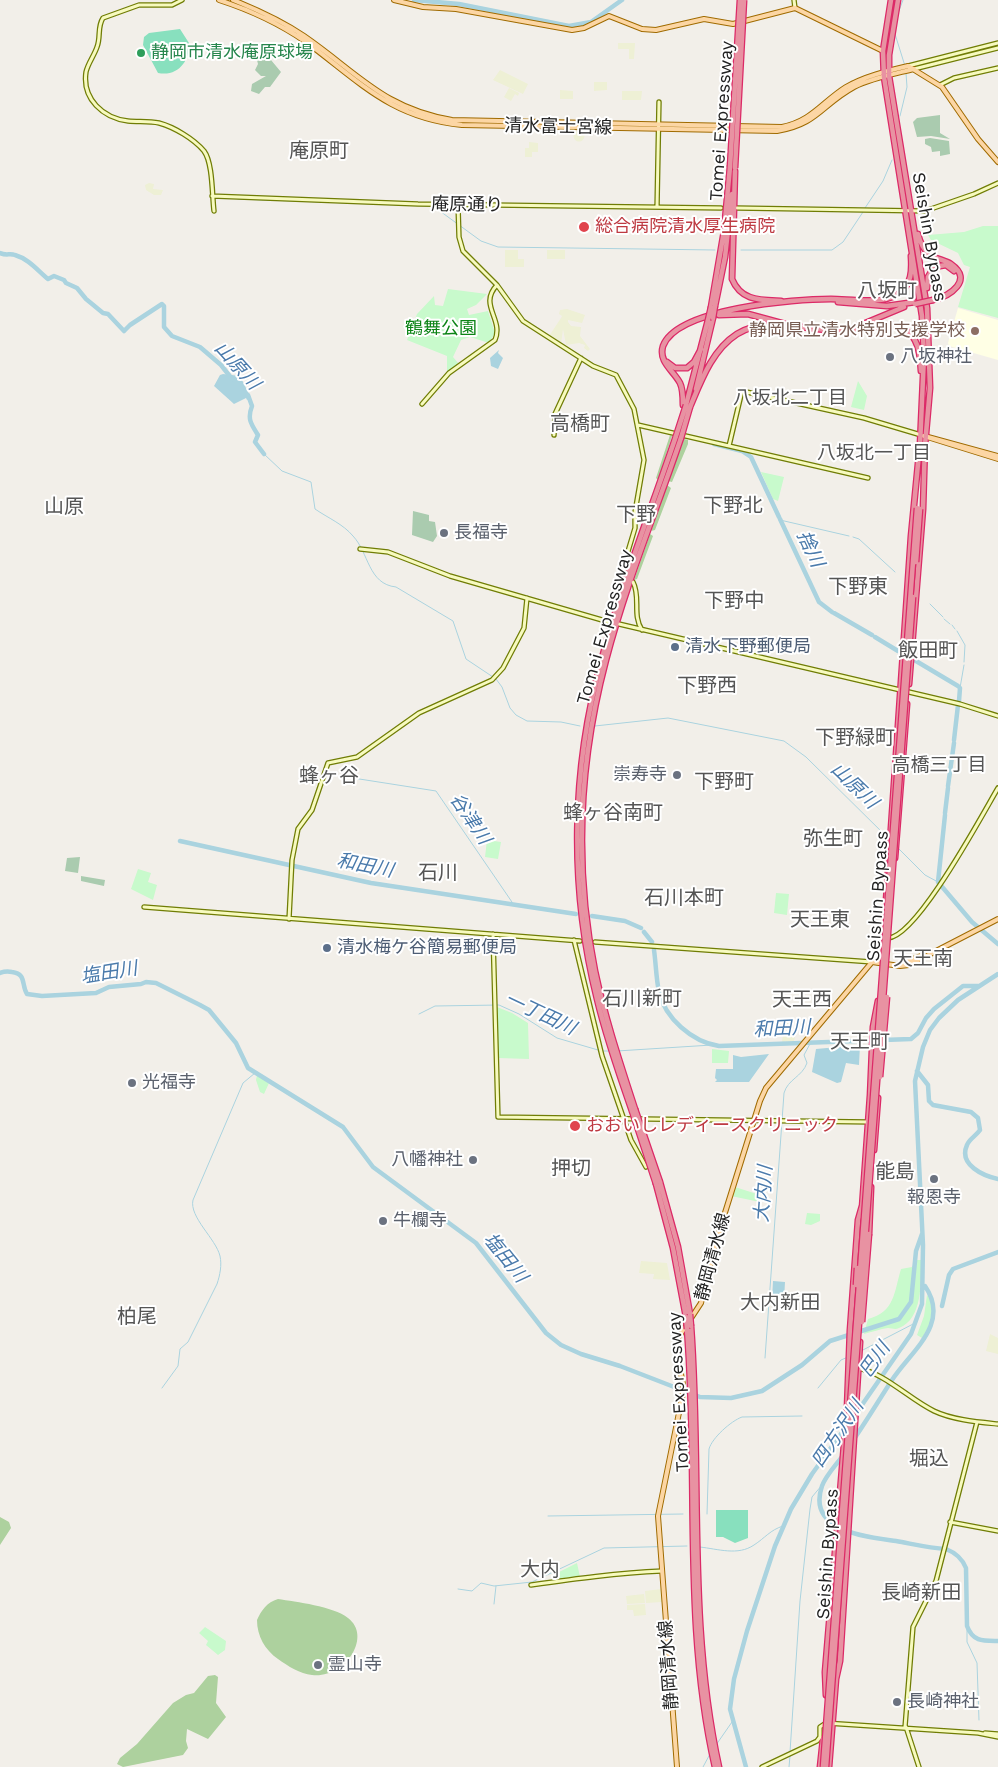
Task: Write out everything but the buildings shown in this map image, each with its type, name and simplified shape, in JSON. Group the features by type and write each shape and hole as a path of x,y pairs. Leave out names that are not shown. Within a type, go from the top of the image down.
{"highway":[{"name":"Tomei Expressway","path":"733,169 740,0"},
{"name":"Tomei Expressway","path":"719,1767 698,1666 694,1604 694,1386 688,1316 658,1183 608,1026 591,950 582,873 582,800 590,733 606,660 686,406 711,319 725,257 742,30 746,0"},
{"name":"Seishin Bypass","path":"826,1767 923,443 922,316 883,51 891,0"},
{"name":"Seishin Bypass","path":"886,74 898,0"},
{"path":"733,169 731,269 734,284 742,293 753,299 788,301"},
{"name":"Seishin Bypass","path":"908,211 913,221 927,308 930,388 923,436"},
{"path":"835,332 863,326 893,310 947,296 956,290 959,274 951,264 926,251 913,221"},
{"path":"686,406 681,386 665,363 662,355 664,345 669,338 688,324 717,313 788,301 883,299 901,292 908,284 911,274 909,229"},
{"path":"927,308 929,273 937,266 948,266 956,275 954,288 933,299"},
{"path":"817,299 873,306 915,303"},
{"path":"701,349 691,365 683,369 670,366 664,355 668,343 675,335 690,325 716,316 748,314 798,328"},
{"name":"Tomei Expressway","path":"686,406 711,319"},
{"path":"686,406 714,358 732,338 745,330 759,326 835,332 889,325 905,329 914,337 918,346 923,393"},
{"name":"Tomei Expressway","path":"634,1110 604,1026 587,950 578,870 578,798 587,726 602,659 677,436"},
{"path":"879,1084 888,845 912,536 918,509"},
{"path":"870,1097 873,1055 897,851 921,536 918,509"},
{"path":"853,1385 850,1361 869,1122 873,1027 878,1006 887,938"},
{"path":"836,1679 840,1661 860,1328 888,972 887,938"},
{"path":"853,1385 869,1234 871,1184"},
{"path":"826,1767 825,1672 843,1462 849,1338 858,1220 862,1206"},
{"path":"826,1695 831,1623 842,1539"},
{"path":"826,1767 831,1744 838,1656 844,1555 842,1539"},
{"name":"Tomei Expressway","path":"711,1735 714,1767"}],"main road":[{"name":"清水富士宮線","path":"220,0 255,14 288,31 392,106 432,120 476,126 658,127"},
{"name":"清水富士宮線","path":"232,0 259,11 297,31 393,102 429,116 452,120 769,132 790,129 809,122 841,95 855,87 908,66"},
{"path":"394,0 423,7 456,9 572,30 584,28 609,16 642,29 656,30 704,19 733,24 740,23 795,8 883,51"},
{"path":"908,66 940,85 978,139 998,162"},
{"name":"清水富士宮線","path":"886,74 914,69"},
{"path":"923,436 934,437 998,458"},
{"path":"872,962 909,965 998,917"},
{"name":"静岡清水線","path":"678,1767 658,1516 683,1393 677,1354 678,1338 701,1303 718,1235 766,1088 872,962"}],"street":[{"path":"182,0 172,5 139,5 103,18 99,26 98,44 87,67 86,85 94,103 108,114 126,121 166,125 198,146 208,160 214,211"},
{"path":"794,0 795,8"},
{"path":"908,66 998,43"},
{"path":"914,69 998,48"},
{"path":"940,85 954,78 998,68"},
{"path":"657,207 659,102"},
{"path":"737,208 930,210 998,183"},
{"name":"庵原通り","path":"212,196 458,205 722,208"},
{"path":"458,205 459,237 462,248 497,285 527,325 581,358 616,375 634,409 644,464 635,512 635,528 622,568 625,573"},
{"path":"422,404 450,373 495,340 497,327 489,297 497,285"},
{"path":"554,435 555,414 581,358"},
{"path":"729,446 742,391 864,418 923,436"},
{"path":"638,425 868,478"},
{"path":"362,550 388,552 449,576 609,622"},
{"path":"633,582 636,588 636,620 642,631"},
{"path":"289,919 291,866 298,829 312,810 328,763 357,758 419,713 492,680 503,668 524,628 527,598"},
{"path":"619,624 642,631 908,691 998,716"},
{"path":"887,938 898,934 941,883 969,841 998,788"},
{"path":"144,907 580,941"},
{"path":"493,934 498,1117 876,1122"},
{"path":"574,940 602,1056 634,1146 646,1166"},
{"path":"595,942 872,962"},
{"path":"848,1368 858,1368 876,1376 935,1412 976,1422 998,1424"},
{"path":"920,1767 906,1727 913,1627 936,1581 976,1422"},
{"path":"950,1522 998,1531"},
{"path":"530,1585 568,1582 582,1577 622,1572 662,1571"},
{"path":"762,1767 817,1741 820,1737 820,1727 832,1722 998,1735"}],"shaded area":[{"path":"618,43 635,43 634,59 629,59 629,49 618,49"},
{"path":"266,54 281,72 270,87 265,87 259,94 251,91 252,84 266,76 261,76 255,70 258,64 257,60 260,61 262,55"},
{"path":"500,70 528,84 523,94 493,80"},
{"path":"594,82 607,82 607,90 594,91"},
{"path":"509,88 519,93 518,96 515,94 511,101 504,97"},
{"path":"560,90 573,91 573,99 560,99"},
{"path":"622,91 642,91 641,100 622,100"},
{"path":"940,115 940,133 950,139 931,136 917,137 913,122 917,118"},
{"path":"579,130 585,136 579,142 573,136"},
{"path":"311,139 318,142 316,148 330,153 329,159 304,155"},
{"path":"925,139 949,141 950,154 940,156 940,151 932,152 931,147 925,144"},
{"path":"529,142 538,143 538,152 532,152 532,157 525,157 525,148 529,148"},
{"path":"149,183 154,184 153,189 163,190 161,195 154,195 146,190 145,185"},
{"path":"505,250 518,250 518,259 524,259 524,267 505,267"},
{"path":"547,250 565,250 565,259 547,259"},
{"name":"静岡県立清水特別支援学校","path":"958,308 998,320 998,360 949,346 948,343"},
{"path":"567,309 585,315 582,323 568,320 568,322 571,326 581,327 580,336 590,349 588,351 584,348 585,345 579,343 566,345 563,329 561,344 549,336 562,316 559,314 560,310"},
{"path":"413,511 429,515 429,521 435,522 437,536 433,542 412,535"},
{"path":"80,857 78,873 65,871 67,858"},
{"path":"81,876 105,880 104,886 81,881"},
{"path":"785,1020 794,1022 793,1030 796,1033 794,1041 782,1042 783,1034 789,1034 789,1027 785,1026"},
{"path":"641,1261 667,1263 670,1280 653,1279 654,1274 639,1273"},
{"path":"990,1334 998,1338 998,1354 986,1351"},
{"path":"661,1589 662,1602 646,1603 645,1591"},
{"path":"644,1594 645,1603 627,1604 626,1596"},
{"path":"645,1604 646,1615 634,1616 633,1610 627,1610 627,1605"}],"green space":[{"path":"180,29 189,43 189,50 185,61 177,70 171,73 158,73 143,45 144,37 149,33"},
{"path":"983,226 998,226 998,318 958,307 970,267 964,265 958,253 931,240 928,235 964,232"},
{"name":"鶴舞公園","path":"448,289 487,294 476,305 467,309 469,315 488,311 495,333 489,343 470,337 461,340 453,357 459,364 447,373 447,356 407,340 417,314 434,296 435,305 443,306"},
{"path":"858,381 867,396 864,410 851,407"},
{"path":"670,435 672,436 658,480 656,478"},
{"path":"684,439 688,440 688,444 672,482 668,481"},
{"path":"761,472 784,477 778,501 773,499"},
{"path":"667,485 671,488 655,530 651,531"},
{"path":"650,534 653,536 637,579 634,580"},
{"path":"487,840 501,842 498,859 485,857"},
{"path":"138,869 151,873 148,882 157,885 153,900 131,889"},
{"path":"776,893 789,894 787,915 774,913"},
{"path":"497,1007 512,1013 528,1023 529,1059 498,1058"},
{"path":"712,1049 729,1051 728,1063 712,1063"},
{"path":"257,1075 269,1083 264,1094 260,1092 256,1080"},
{"path":"735,1187 760,1195 760,1202 731,1196"},
{"path":"807,1213 820,1214 820,1221 811,1225 805,1224"},
{"path":"916,1260 921,1260 920,1288 917,1308 913,1317 898,1329 885,1328 864,1334 868,1319 884,1311 892,1300 901,1269 912,1267"},
{"path":"927,1295 932,1306 932,1317 922,1338 917,1335 924,1316"},
{"path":"716,1510 748,1510 748,1538 735,1543 723,1537 716,1537"},
{"path":"0,1517 9,1522 11,1528 0,1545"},
{"path":"577,1563 580,1577 558,1581 557,1573"},
{"path":"278,1599 333,1610 348,1618 355,1626 357,1635 356,1645 344,1664 324,1674 312,1675 290,1667 269,1651 260,1637 257,1620 265,1607"},
{"path":"205,1627 226,1641 225,1650 218,1655 206,1645 208,1641 199,1633"},
{"path":"215,1675 218,1677 216,1703 226,1717 208,1739 187,1729 186,1741 188,1748 183,1755 123,1767 117,1764 120,1758 137,1744 173,1703 186,1695 194,1693 208,1676"}],"water":[{"path":"499,350 498,353 503,358 498,369 491,366 490,358"},
{"path":"220,375 240,376 251,398 247,400 246,398 234,404 214,386"},
{"path":"860,1045 859,1065 846,1063 841,1082 837,1083 812,1072 816,1049"},
{"path":"769,1054 749,1082 715,1082 717,1080 715,1078 716,1069 733,1069 733,1055 741,1057"},
{"path":"773,1281 785,1282 784,1300 772,1299"}],"waterway":[{"path":"414,0 459,4 569,26 591,22 622,0"},
{"path":"897,16 903,0"},
{"path":"895,34 905,66"},
{"path":"900,116 907,87 906,73"},
{"path":"865,208 883,181 892,160"},
{"path":"238,199 433,206 481,241 498,247 715,250"},
{"path":"741,250 832,250 843,242 863,212"},
{"name":"山原川","path":"0,253 13,254 20,257 29,262 48,279 54,276 77,288 86,299 103,313 108,314 124,331 162,304 164,306 164,327 172,336 200,347 221,365 232,379"},
{"name":"山原川","path":"248,395 252,406 251,421 258,435 255,442 264,454"},
{"name":"捨川","path":"714,444 742,451 751,457 779,517"},
{"name":"山原川","path":"264,454 282,471 311,482 315,509 353,536 374,574 380,580 387,585 396,587 453,621 466,659 496,679 502,687 510,708 516,715 527,721 561,722 580,726"},
{"name":"捨川","path":"780,519 819,602 832,612"},
{"name":"捨川","path":"780,520 849,536"},
{"name":"捨川","path":"853,537 859,539 895,572"},
{"name":"捨川","path":"930,604 943,617"},
{"name":"捨川","path":"834,613 872,635"},
{"name":"捨川","path":"944,619 950,624"},
{"name":"捨川","path":"952,625 955,629"},
{"name":"捨川","path":"957,631 965,645 964,662"},
{"name":"捨川","path":"875,637 898,651"},
{"name":"捨川","path":"916,661 958,686 960,688 959,701"},
{"name":"捨川","path":"960,688 964,665"},
{"name":"捨川","path":"954,740 958,705"},
{"name":"山原川","path":"595,726 668,718 784,741 806,757 888,838"},
{"name":"捨川","path":"948,786 954,743"},
{"name":"谷津川","path":"353,778 436,791 514,905"},
{"name":"捨川","path":"945,813 948,788"},
{"name":"山原川","path":"945,815 938,882 972,922 998,944"},
{"name":"和田川","path":"180,841 371,883 576,914"},
{"name":"山原川","path":"898,848 925,875 938,882"},
{"name":"和田川","path":"592,916 625,921 641,928"},
{"name":"和田川","path":"644,932 652,942"},
{"name":"和田川","path":"654,950 659,992 667,1011 690,1034 699,1040 719,1046 911,1039 918,1033 926,1018 934,1009 963,986 978,986"},
{"name":"塩田川","path":"0,973 7,971 17,973 22,977 27,994 42,996 96,993 109,987 146,982 156,983 209,1010 236,1043 248,1068 343,1127 373,1167 476,1243 546,1333 561,1345 700,1397 731,1398 762,1391 802,1365 830,1341 899,1319 911,1302 916,1251 922,1234"},
{"name":"巴川","path":"855,1415 911,1334 922,1304 923,1245 915,1081 923,1047 930,1030 939,1018 958,1000 998,974"},
{"name":"一丁田川","path":"419,1014 435,1006 499,1005 519,1014 557,1038 598,1050"},
{"name":"大内川","path":"765,1358 784,1093 789,1084 805,1068 807,1063 804,1055 811,1042"},
{"name":"一丁田川","path":"617,1051 712,1045"},
{"name":"一丁田川","path":"602,1051 611,1051"},
{"path":"917,1071 928,1085 929,1101 933,1105 971,1112 978,1118 980,1130 968,1143 965,1152 966,1158 969,1164 980,1172 998,1179"},
{"path":"162,1388 178,1366 180,1349 188,1342 217,1284 220,1274 221,1263 218,1249 195,1214 193,1200 243,1083 255,1073"},
{"path":"942,1306 949,1275 953,1269 998,1252"},
{"name":"四方沢川","path":"854,1439 892,1380 918,1348 931,1325 933,1313 932,1300 925,1286"},
{"path":"861,1351 917,1322"},
{"path":"818,1388 841,1360 848,1357"},
{"path":"707,1514 709,1449 722,1430 742,1417 802,1416"},
{"name":"巴川","path":"746,1767 730,1709 734,1679 747,1631 775,1546 791,1509 812,1474 846,1427"},
{"name":"四方沢川","path":"844,1454 824,1482 819,1501 823,1513 831,1523 856,1534 946,1549 956,1554 963,1561 966,1568 967,1626 969,1631 979,1640 998,1641"},
{"path":"790,1752 800,1601 810,1509 812,1497 822,1485"},
{"path":"548,1516 683,1514"},
{"path":"700,1547 728,1551 741,1550 754,1545 771,1532 783,1526"},
{"path":"458,1589 472,1591 481,1583 494,1586 532,1582 604,1548 687,1546"},
{"path":"494,1604 496,1586"},
{"path":"967,1626 967,1642 977,1663 979,1720"},
{"path":"716,1745 732,1722"},
{"path":"703,1767 710,1754"},
{"path":"789,1767 790,1756"}],"place":[{"name":"静岡市清水庵原球場","path":"141,53"},
{"name":"総合病院清水厚生病院","path":"584,227"},
{"name":"静岡県立清水特別支援学校","path":"975,331"},
{"name":"八坂神社","path":"890,357"},
{"name":"長福寺","path":"444,533"},
{"name":"清水下野郵便局","path":"675,647"},
{"name":"崇寿寺","path":"677,775"},
{"name":"清水梅ケ谷簡易郵便局","path":"327,948"},
{"name":"光福寺","path":"132,1083"},
{"name":"おおいしレディースクリニック","path":"575,1126"},
{"name":"八幡神社","path":"473,1160"},
{"name":"報恩寺","path":"934,1179"},
{"name":"牛欄寺","path":"383,1221"},
{"name":"霊山寺","path":"318,1665"},
{"name":"長崎神社","path":"897,1702"}],"district":[{"name":"庵原町","path":"319,151"},
{"name":"八坂町","path":"887,291"},
{"name":"八坂北二丁目","path":"790,398"},
{"name":"高橋町","path":"580,424"},
{"name":"八坂北一丁目","path":"874,453"},
{"name":"下野北","path":"733,506"},
{"name":"山原","path":"64,507"},
{"name":"下野","path":"636,515"},
{"name":"下野東","path":"858,587"},
{"name":"下野中","path":"734,601"},
{"name":"飯田町","path":"928,651"},
{"name":"下野西","path":"707,686"},
{"name":"下野緑町","path":"855,738"},
{"name":"高橋三丁目","path":"939,765"},
{"name":"蜂ヶ谷","path":"329,776"},
{"name":"下野町","path":"724,782"},
{"name":"蜂ヶ谷南町","path":"613,813"},
{"name":"弥生町","path":"833,839"},
{"name":"石川","path":"438,873"},
{"name":"石川本町","path":"684,898"},
{"name":"天王東","path":"820,920"},
{"name":"天王南","path":"923,959"},
{"name":"石川新町","path":"642,999"},
{"name":"天王西","path":"802,1000"},
{"name":"天王町","path":"860,1042"},
{"name":"押切","path":"571,1169"},
{"name":"能島","path":"895,1172"},
{"name":"大内新田","path":"780,1303"},
{"name":"柏尾","path":"137,1317"},
{"name":"堀込","path":"929,1459"},
{"name":"大内","path":"540,1570"},
{"name":"長崎新田","path":"921,1593"}]}
